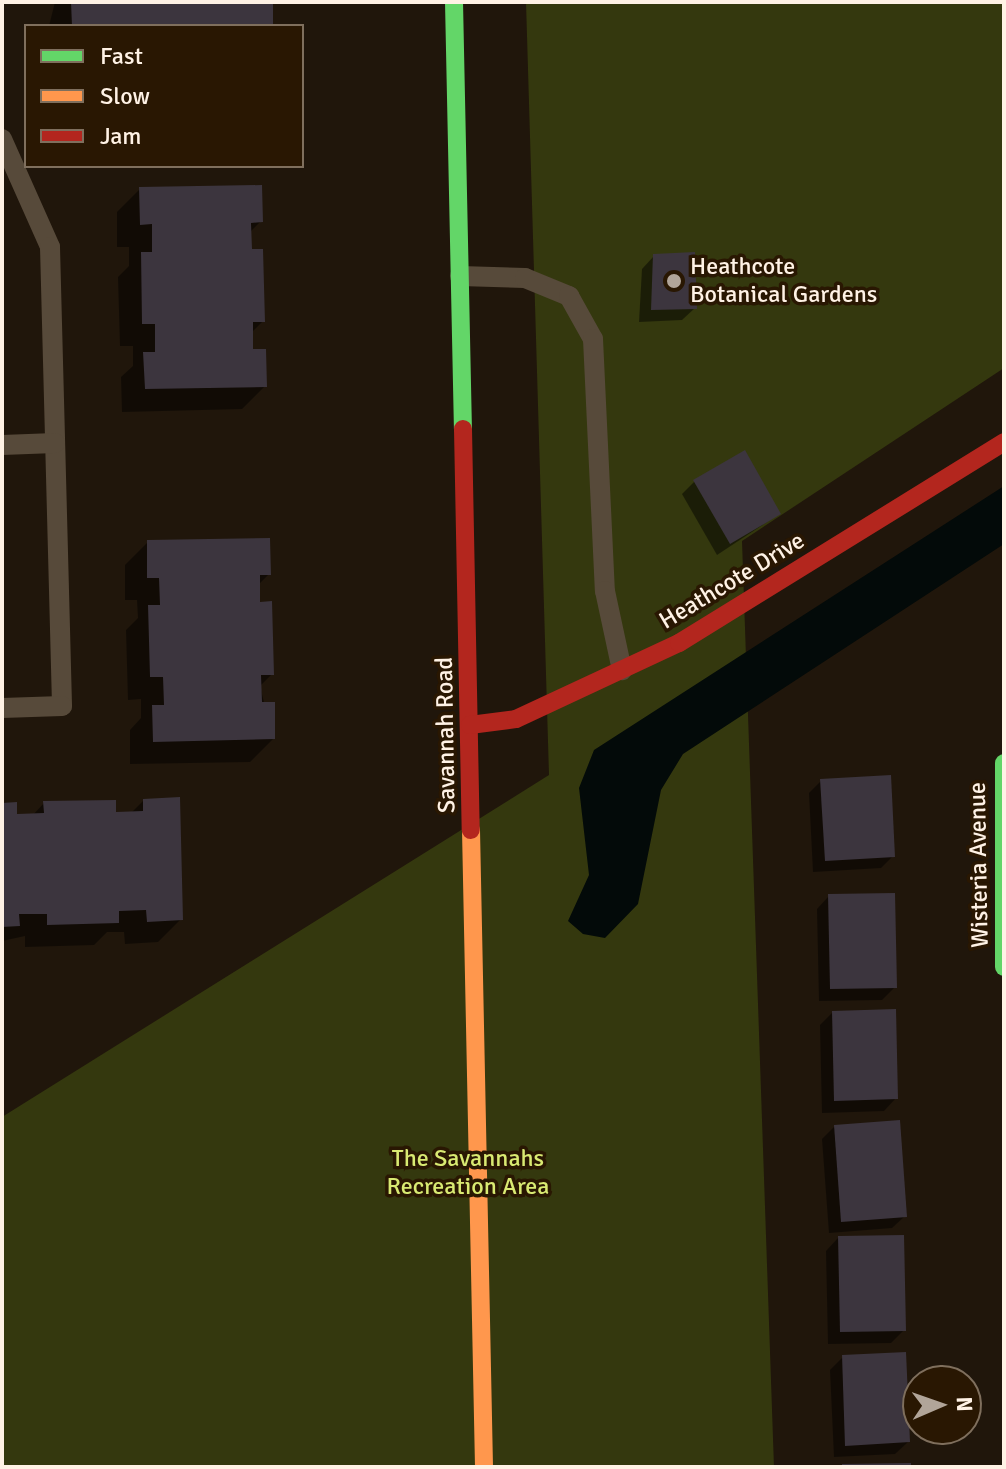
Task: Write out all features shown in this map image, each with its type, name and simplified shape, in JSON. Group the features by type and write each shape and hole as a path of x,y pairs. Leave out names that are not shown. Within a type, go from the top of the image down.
{"street":[{"name":"Savannah Road","path":"454,2 484,1467"},
{"name":"Heathcote Drive","path":"470,725 516,719 679,643 1004,442"},
{"name":"Wisteria Avenue","path":"1004,763 1004,967"}],"lane":[{"path":"2,139 50,247 62,706 2,708"},
{"path":"460,276 525,278 569,296 593,339 605,591 622,670"},
{"path":"2,445 55,443"}],"green space":[{"name":"The Savannahs Recreation Area","path":"526,2 1004,2 1004,368 742,541 774,1467 2,1467 2,1117 549,775"}],"shaded area":[{"path":"1004,486 1004,544 683,754 661,790 638,904 605,938 583,934 568,921 589,875 579,788 594,750"}],"building":[{"path":"71,2 273,2 273,24 72,24"},
{"path":"262,185 263,222 251,223 252,249 263,249 265,322 253,322 253,349 266,349 267,387 145,389 143,352 155,352 155,324 142,324 141,252 152,252 152,224 140,225 139,187"},
{"name":"Heathcote Botanical Gardens","path":"695,252 697,309 651,310 653,254"},
{"path":"745,450 781,514 730,544 693,480"},
{"path":"270,538 271,575 260,575 260,602 272,601 274,675 261,675 262,702 275,702 275,739 153,742 152,705 164,705 163,677 150,677 148,605 160,605 159,578 147,578 147,540"},
{"path":"891,775 895,857 825,861 820,779"},
{"path":"180,797 183,920 147,922 146,910 119,911 119,923 47,925 47,914 19,914 20,926 2,927 2,803 17,802 17,814 44,813 43,801 116,800 116,812 143,811 143,799"},
{"path":"895,893 897,988 830,989 828,894"},
{"path":"896,1009 898,1099 834,1101 832,1011"},
{"path":"900,1120 907,1217 841,1222 834,1125"},
{"path":"904,1235 906,1331 840,1332 838,1236"},
{"path":"906,1352 907,1365 902,1365 902,1442 845,1446 842,1355"},
{"path":"911,1463 911,1467 842,1467 842,1464"}],"traffic: fast":[{"path":"454,2 463,429"},
{"path":"1004,763 1004,967"}],"traffic: slow":[{"path":"471,830 484,1467"}],"traffic: jam":[{"path":"463,429 471,830"},
{"path":"470,725 516,719 679,643 1004,442"}],"place":[{"name":"Heathcote Botanical Gardens","path":"674,281"}]}
